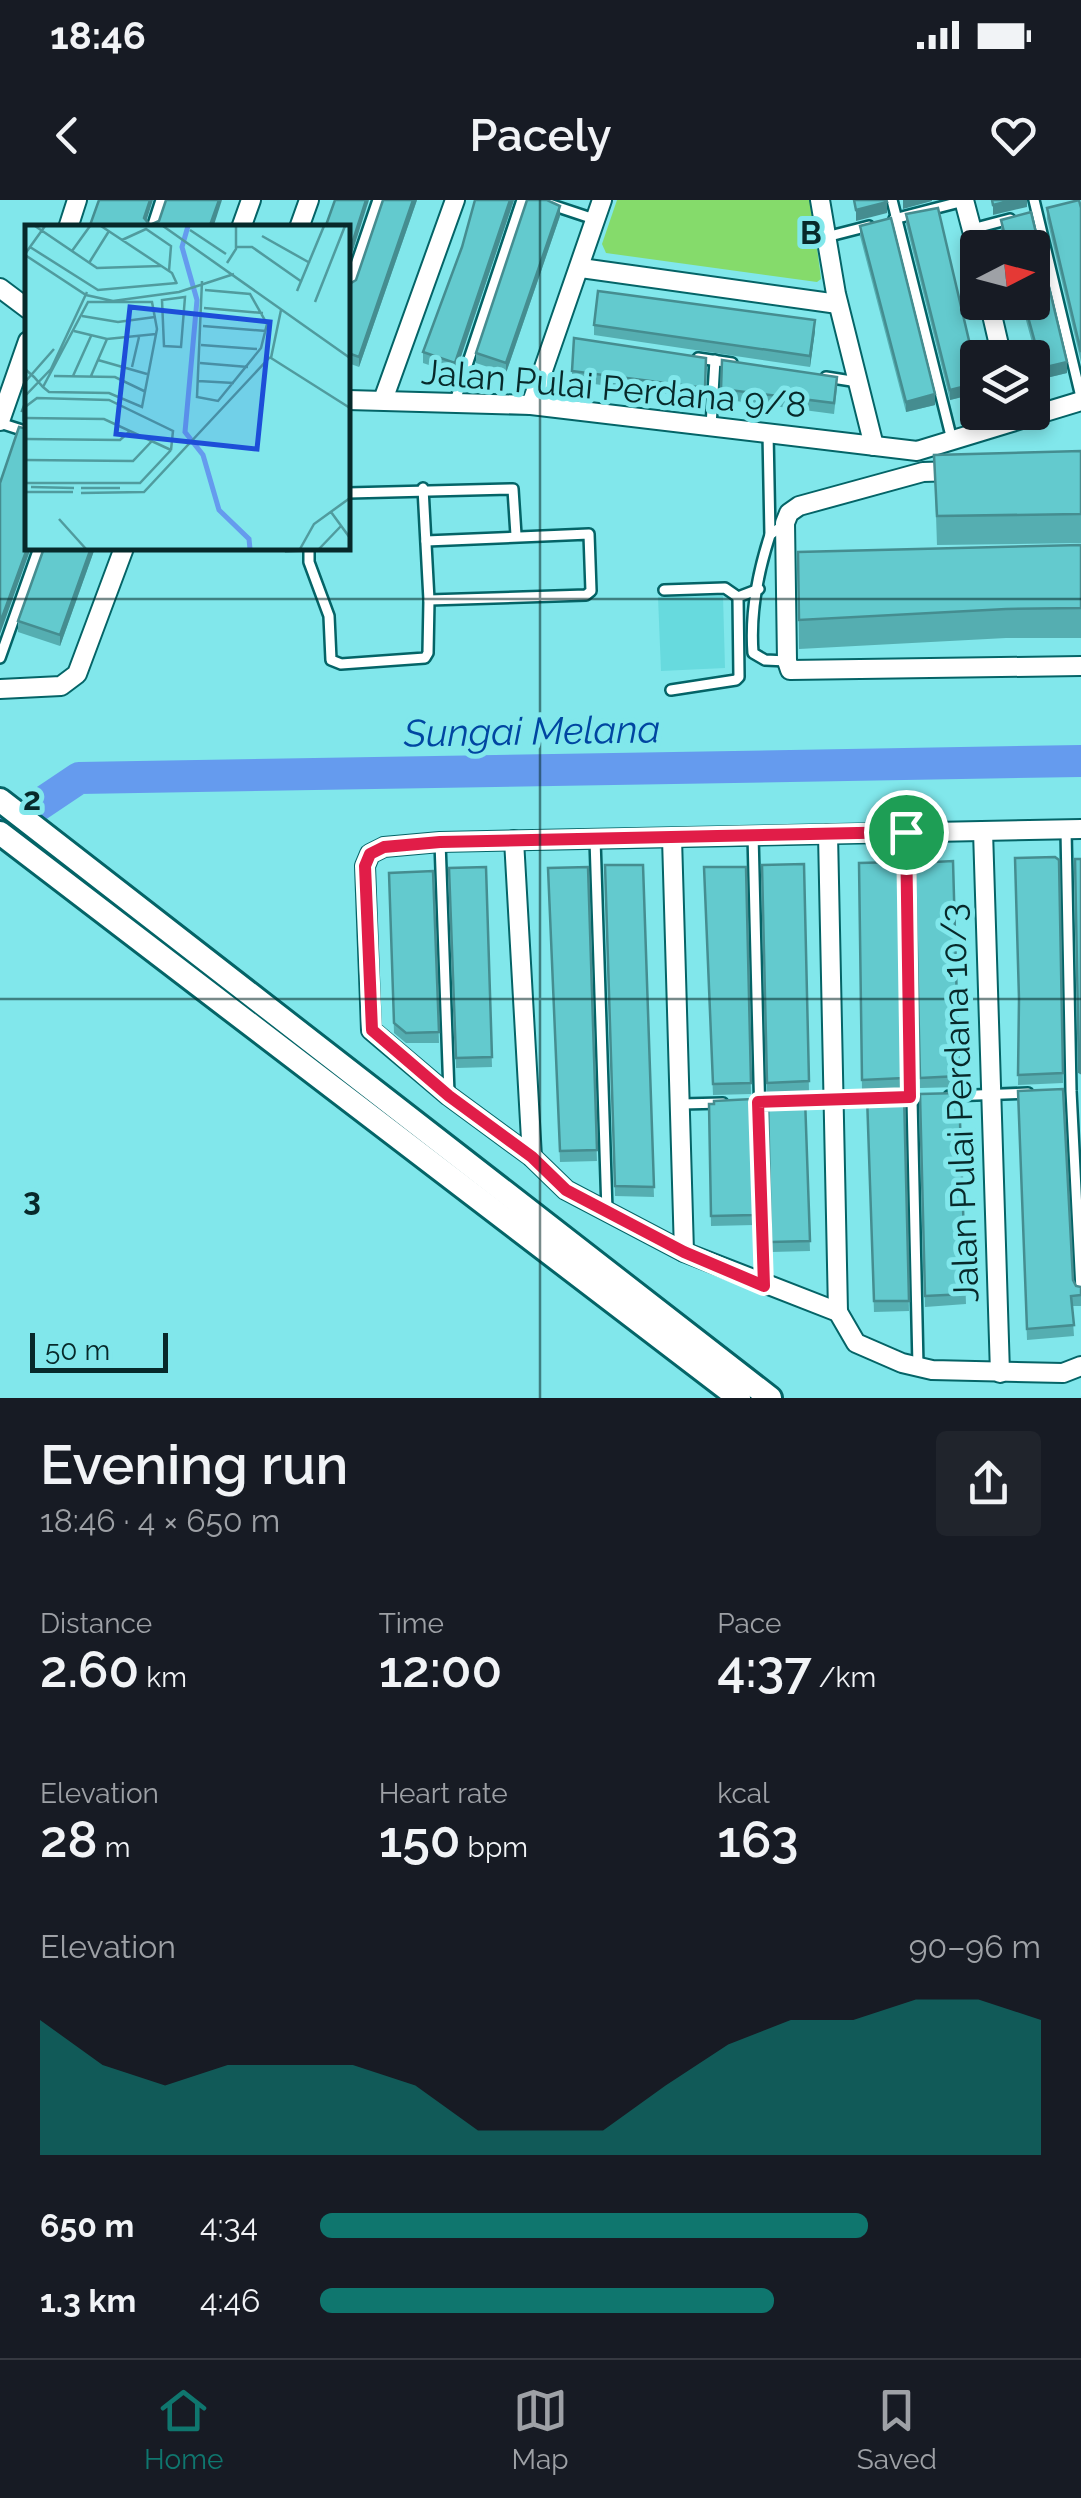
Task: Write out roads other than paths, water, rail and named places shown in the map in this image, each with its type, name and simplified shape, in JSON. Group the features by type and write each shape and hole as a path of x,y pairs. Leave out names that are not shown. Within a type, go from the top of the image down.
{"street":[{"path":"69,225 77,200"},
{"path":"242,225 251,200"},
{"path":"300,225 308,200"},
{"path":"383,400 455,200"},
{"path":"531,405 564,339 602,200"},
{"path":"820,200 838,304 874,446"},
{"path":"964,200 972,229"},
{"path":"581,268 838,304"},
{"path":"0,288 25,307"},
{"path":"1,414 25,349"},
{"path":"1050,408 1081,399"},
{"name":"Jalan Pulai Perdana 9/8","path":"350,400 531,405 917,451"},
{"path":"922,472 917,451 984,430"},
{"path":"982,470 922,472 798,506 789,514 777,529 785,574 790,670 1081,666"},
{"path":"0,688 67,684 83,663 123,550"},
{"path":"3,802 770,1398"},
{"path":"838,1312 684,1252 566,1190 532,1157 388,1046 372,1030 370,1021 365,866 370,854 384,847 440,842 1074,829"},
{"name":"Jalan Pulai Perdana 10/3","path":"983,831 1000,1373"},
{"path":"0,833 739,1398"},
{"path":"828,834 838,1312 856,1344 918,1366 1063,1374 1081,1366"},
{"path":"672,838 684,1252"},
{"path":"514,840 532,1157"}],"lane":[{"path":"153,225 162,200"},
{"path":"350,282 378,200"},
{"path":"454,404 522,200"},
{"path":"537,200 597,220"},
{"path":"892,200 953,442"},
{"path":"826,236 964,200"},
{"path":"1034,200 1081,399"},
{"path":"972,229 1052,209"},
{"path":"680,355 751,366"},
{"path":"711,426 715,360"},
{"path":"822,376 858,382"},
{"path":"1,414 25,430"},
{"path":"768,433 777,529 751,610 753,653 765,660 787,660"},
{"path":"309,550 330,616 334,663 425,658 429,600 423,488"},
{"path":"350,492 513,489 516,534"},
{"path":"426,540 589,534 591,592 579,596 429,600"},
{"path":"0,658 39,550"},
{"path":"785,574 805,573"},
{"path":"664,590 725,588 738,596"},
{"path":"738,596 759,588"},
{"path":"672,690 739,677 738,596"},
{"path":"1074,829 1081,1290"},
{"path":"906,832 918,1366"},
{"path":"753,834 764,1286"},
{"path":"595,839 607,1214"},
{"path":"440,842 449,1096"},
{"path":"1055,1092 1076,1091"},
{"path":"942,1096 1039,1092"},
{"path":"682,1104 926,1096"}],"waterway":[{"name":"Sungai Melana","path":"0,831 79,778 1081,761"}]}
